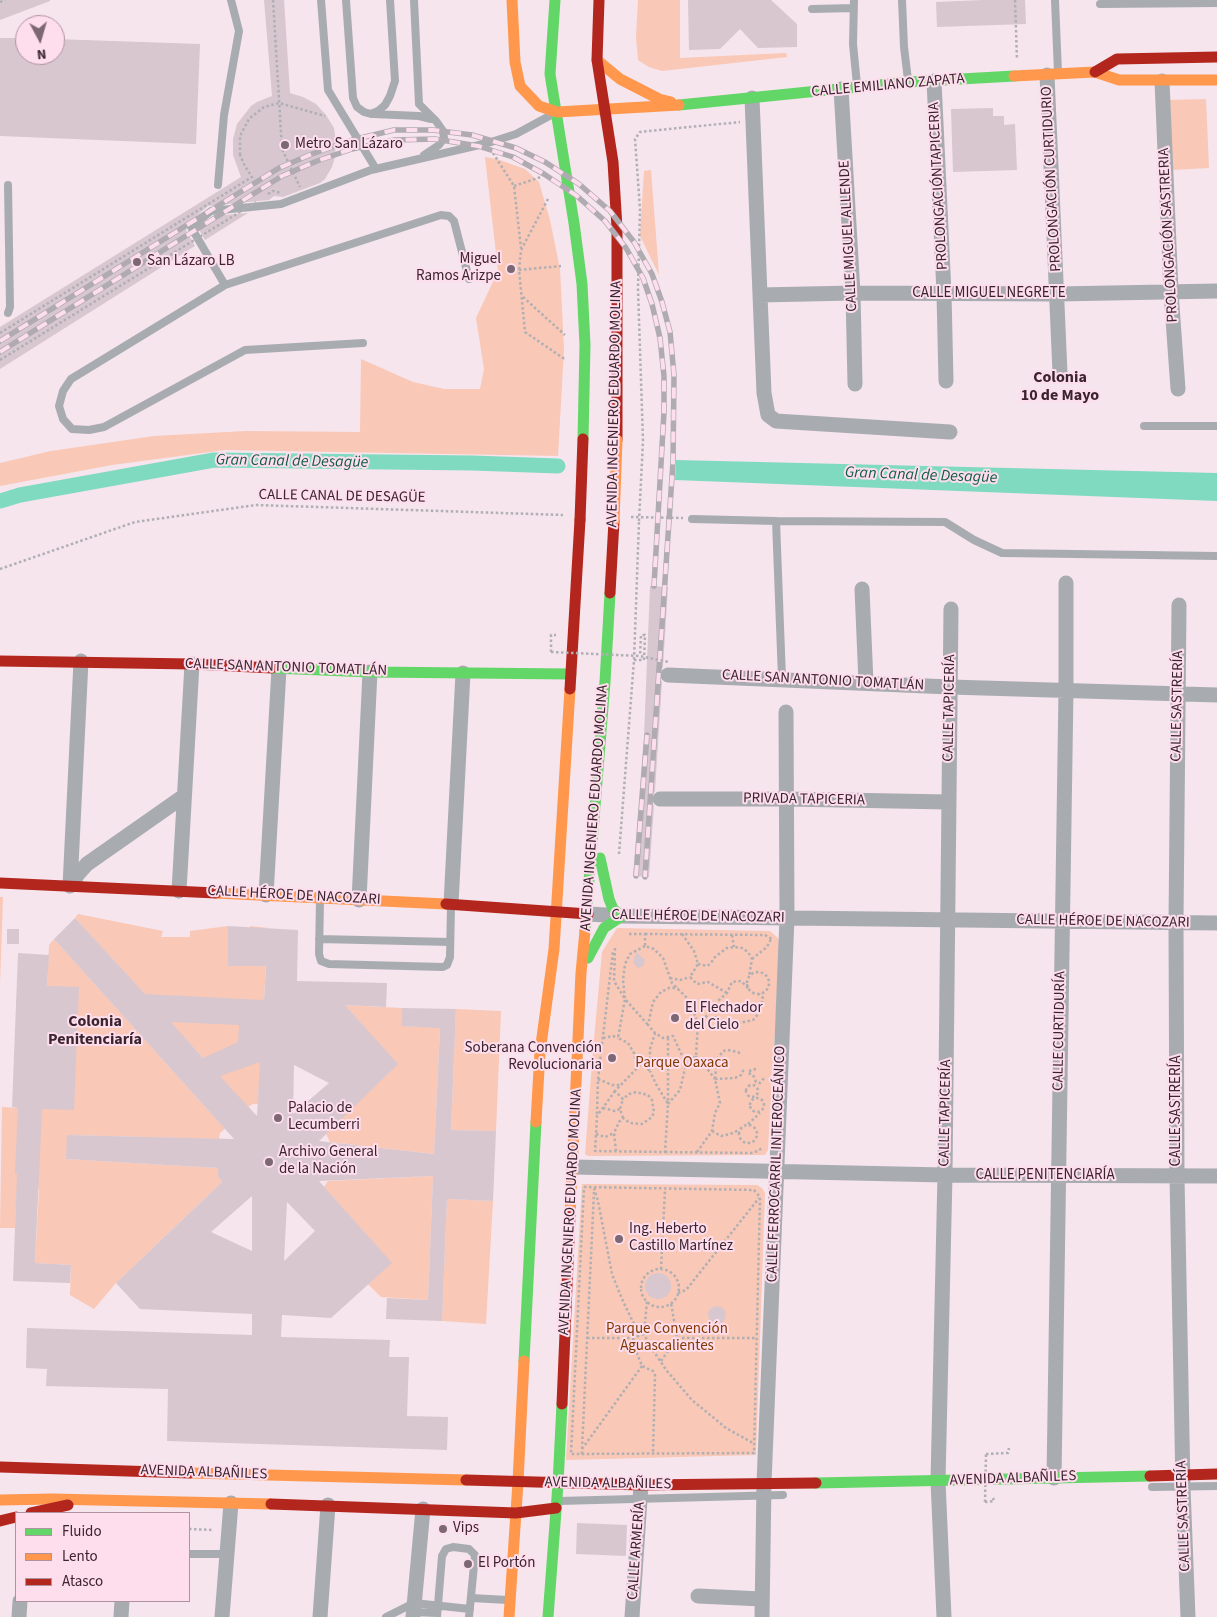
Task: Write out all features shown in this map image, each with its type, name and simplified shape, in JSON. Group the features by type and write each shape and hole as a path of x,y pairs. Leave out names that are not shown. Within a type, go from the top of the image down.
{"main road":[{"path":"512,0 515,62 520,86 539,106 557,112"},
{"name":"AVENIDA INGENIERO EDUARDO MOLINA","path":"509,1617 518,1482 533,1163 540,1052 557,912 583,439 585,345 582,284 550,74 555,0"},
{"name":"AVENIDA INGENIERO EDUARDO MOLINA","path":"548,1617 554,1503 558,1484 581,973 588,914 618,519 617,228 613,162 606,110 596,60 599,0"},
{"path":"542,26 550,74"},
{"name":"CALLE EMILIANO ZAPATA","path":"1095,72 1117,59 1217,57"},
{"name":"CALLE EMILIANO ZAPATA","path":"596,60 620,79 641,91 659,99 681,105"},
{"name":"CALLE EMILIANO ZAPATA","path":"557,112 681,105 908,82 1095,72 1119,80 1217,80"},
{"name":"CALLE SAN ANTONIO TOMATLÁN","path":"0,661 192,664 370,672 571,674"},
{"path":"581,973 604,928 622,916 613,909 609,899 594,833"},
{"name":"CALLE HÉROE DE NACOZARI","path":"0,883 451,904 588,914"},
{"name":"AVENIDA ALBAÑILES","path":"0,1467 518,1482 641,1492 939,1488 1054,1478 1183,1481 1217,1474"},
{"name":"AVENIDA ALBAÑILES","path":"0,1500 328,1505 516,1513 554,1503"},
{"path":"36,1512 93,1500"},
{"path":"0,1521 15,1517"}],"street":[{"name":"PROLONGACIÓN CURTIDURIO","path":"1052,75 1060,373"},
{"name":"PROLONGACIÓNTAPICERIA","path":"934,81 944,293 946,382"},
{"name":"PROLONGACIÓN SASTRERIA","path":"1162,81 1171,292 1178,390"},
{"name":"CALLE MIGUEL ALLENDE","path":"841,89 853,293 855,384"},
{"path":"752,98 764,392 768,415 776,421 950,432"},
{"name":"CALLE MIGUEL NEGRETE","path":"760,296 853,293 1057,294 1217,291"},
{"name":"CALLE CURTIDURÍA","path":"1054,1478 1066,583"},
{"path":"862,589 866,682"},
{"name":"CALLE SASTRERÍA","path":"1179,605 1176,923 1177,1176 1183,1481 1188,1617"},
{"name":"CALLE TAPICERÍA","path":"944,1617 939,1488 945,1175 951,609"},
{"path":"70,886 81,661"},
{"path":"179,891 192,664"},
{"name":"CALLE SAN ANTONIO TOMATLÁN","path":"668,668 782,678 950,687 1217,695"},
{"path":"266,895 279,669"},
{"path":"359,900 370,672"},
{"path":"451,904 463,674"},
{"name":"CALLE FERROCARRIL INTEROCEÁNICO","path":"762,1617 764,1489 787,918 786,712"},
{"path":"70,886 87,864 184,796"},
{"name":"PRIVADA TAPICERIA","path":"660,799 948,802"},
{"name":"CALLE HÉROE DE NACOZARI","path":"588,914 622,916 1217,923"},
{"name":"CALLE PENITENCIARÍA","path":"573,1167 945,1175 1217,1176"},
{"name":"CALLE ARMERÍA","path":"632,1617 641,1492"},
{"path":"222,1617 230,1503"},
{"path":"320,1617 328,1505"},
{"path":"414,1610 423,1509"},
{"path":"698,1596 762,1599"},
{"path":"19,1617 20,1602"},
{"path":"121,1617 122,1602"}],"lane":[{"path":"218,185 224,114 239,31 231,0"},
{"path":"321,0 328,90 376,169"},
{"path":"346,0 353,98 358,107 364,112 371,114 419,116 436,120"},
{"path":"371,114 385,105 395,81 390,0"},
{"path":"406,162 429,153 444,138 443,131 436,120 418,104 414,0"},
{"path":"902,0 908,82"},
{"path":"1052,75 1055,0"},
{"path":"1100,4 1217,2"},
{"path":"812,9 854,4 857,87"},
{"path":"225,285 191,227 211,211 281,204 376,169 488,143 516,134 557,112"},
{"path":"8,185 10,307 8,313"},
{"path":"363,343 245,350 104,427 89,430 72,429 63,419 59,406 62,391 71,379 225,285 445,214 454,222 469,279"},
{"path":"1144,426 1217,426"},
{"path":"692,519 945,522 974,540 1002,553 1217,556"},
{"path":"776,521 782,678"},
{"path":"320,898 319,958 325,964 440,967 447,964 449,961 451,904"},
{"path":"319,939 450,942"},
{"path":"1144,1488 1183,1481 1217,1486"},
{"path":"764,1489 793,1495"},
{"path":"554,1503 641,1492"},
{"path":"386,1617 414,1610 438,1612 469,1613 475,1555 470,1549 449,1547 442,1556 438,1612"},
{"path":"190,1554 226,1554"},
{"path":"471,1598 510,1600"}],"path":[{"path":"0,2 6,0"},
{"path":"273,0 282,149 299,184"},
{"path":"1015,0 1017,76"},
{"path":"0,333 252,177 240,155 240,136 249,119 264,107 279,103 325,116"},
{"path":"619,863 634,660 643,441 638,289 640,209 636,139 640,132 753,120"},
{"path":"488,143 514,186 521,250 518,270 525,332 568,360"},
{"path":"514,186 541,177"},
{"path":"521,250 548,199"},
{"path":"0,360 256,202"},
{"path":"518,270 563,266"},
{"path":"522,296 568,338"},
{"name":"CALLE CANAL DE DESAGÜE","path":"0,569 135,522 256,505 563,515"},
{"path":"618,519 692,519"},
{"path":"634,660 644,660 645,635 641,635 640,656"},
{"path":"551,652 640,656 668,668"},
{"path":"628,934 765,935 774,944"},
{"path":"644,934 645,946"},
{"path":"670,978 680,980 690,977 698,964 694,951 682,934"},
{"path":"732,934 734,947"},
{"path":"752,959 767,947 771,939"},
{"path":"668,1104 680,1090 686,1064 673,1036 663,1038 655,1033 625,999 614,981 614,943 598,1079 595,1151 751,1152 758,1151 765,1145"},
{"path":"618,1038 625,999 623,980 628,958 634,950 645,946 654,949 663,958 672,983 690,1001 698,1024 697,1062 701,1066 705,1066 715,1079"},
{"path":"698,964 707,966 726,948 734,947 748,952 752,959 748,988"},
{"path":"698,1024 727,993 732,982 741,980 752,993 759,994 768,989 768,978 759,972 751,974 749,977"},
{"path":"690,977 697,984 708,982 727,993"},
{"path":"648,1025 653,1002 661,992 670,988 678,988"},
{"path":"713,1010 717,1018 730,1025 753,1020 760,1012 763,998 759,994"},
{"path":"650,1071 650,1049 655,1033"},
{"path":"603,1038 613,1036 628,1043 634,1053 636,1062 642,1063 650,1071 668,1104"},
{"path":"666,1152 668,1037"},
{"path":"698,1152 712,1131 715,1113 720,1103 715,1079 717,1059 723,1051 733,1050 742,1054"},
{"path":"686,1064 696,1056"},
{"path":"597,1116 615,1091 642,1063"},
{"path":"756,1069 748,1073 753,1075 758,1083"},
{"path":"715,1079 735,1078 741,1075 744,1070"},
{"path":"712,1131 721,1136 730,1134 740,1130 761,1112 764,1108 764,1103 761,1099 748,1095 747,1091 752,1085 765,1078 766,1070"},
{"path":"598,1079 612,1085 622,1085"},
{"path":"752,1085 758,1090 758,1093 750,1106 754,1112 761,1112"},
{"path":"615,1091 623,1099"},
{"path":"642,1092 652,1100 654,1106 652,1117 642,1124 630,1123 623,1118 620,1109 623,1099 629,1094 642,1092"},
{"path":"603,1108 615,1111 620,1109"},
{"path":"616,1151 614,1133 623,1118"},
{"path":"747,1125 753,1126 757,1134 762,1137"},
{"path":"740,1130 740,1139 747,1144 753,1142 757,1134"},
{"path":"596,1134 605,1137 614,1133"},
{"path":"594,1188 754,1190 760,1197 686,1290 678,1293 671,1303 658,1307 647,1301 641,1290 644,1277 654,1269 661,1269 672,1273 678,1282 678,1293"},
{"path":"594,1188 612,1274 634,1322 678,1384 726,1428 754,1444"},
{"path":"582,1454 594,1188"},
{"path":"661,1269 665,1190"},
{"path":"644,1334 647,1301"},
{"path":"661,1361 677,1338 671,1303"},
{"path":"587,1338 633,1338 644,1334"},
{"path":"633,1338 642,1366 653,1371 655,1376 653,1454"},
{"path":"677,1338 756,1338"},
{"path":"582,1449 642,1366"},
{"path":"993,1498 994,1501 986,1502 986,1454 1008,1453 1008,1448"},
{"path":"571,1454 754,1453"},
{"path":"190,1529 228,1530"}],"green space":[{"path":"638,0 680,0 680,58 786,53 787,57 662,71 649,67 638,60 636,37"},
{"path":"1206,99 1209,168 1172,170 1168,100"},
{"path":"485,157 497,159 525,169 539,182 550,220 560,269 564,349 558,456 225,450 112,465 0,486 0,463 51,451 154,436 246,431 360,432 361,359 413,382 444,389 480,389 484,369 476,318 498,271"},
{"path":"651,170 659,275 640,236 644,171"},
{"path":"0,897 3,897 0,985"},
{"path":"78,914 163,931 161,937 190,937 190,931 228,926 250,966 250,926 268,928 258,1104 248,1107 75,918"},
{"name":"Parque Oaxaca","path":"617,928 770,931 778,938 780,943 768,1150 765,1155 588,1156 585,1154 602,952"},
{"path":"54,939 225,1129 220,1133 219,1139 67,1135 67,1159 218,1168 218,1176 222,1182 116,1283 94,1309 70,1295 71,1265 35,1263 39,1189 17,1188 15,1228 0,1228 2,1107 18,1108 47,986 49,945"},
{"path":"345,1005 402,1008 401,1026 440,1027 434,1154 330,1142 326,1134 377,1041"},
{"path":"456,1009 501,1011 496,1131 451,1130"},
{"path":"433,1176 428,1300 381,1297 368,1284 391,1263 324,1187 328,1181"},
{"name":"Parque Convención Aguascalientes","path":"582,1184 757,1185 762,1188 765,1193 756,1455 566,1460"},
{"path":"447,1199 493,1201 486,1324 442,1321"}],"water":[{"path":"676,460 1217,473 1217,501 675,480"}],"building":[{"path":"0,0 50,0 50,1 0,20"},
{"path":"264,0 284,0 290,93 316,104 334,128 335,157 325,179 320,183 283,197 274,196 269,200 208,206 186,225 186,230 195,246 0,369 0,327 241,177 233,155 233,139 237,124 251,106 272,96"},
{"path":"688,0 771,0 797,24 797,47 758,48 740,29 720,49 689,50"},
{"path":"1025,0 1026,24 937,27 936,2"},
{"path":"0,38 15,38 15,65 65,65 65,39 200,44 196,144 0,136"},
{"path":"993,108 993,116 1004,116 1004,125 1015,124 1017,170 953,172 951,109"},
{"path":"248,213 205,240 198,228 213,216"},
{"path":"650,586 668,587 663,667 659,674 662,682 655,791 651,799 654,806 649,877 633,876 644,736"},
{"path":"75,918 145,994 264,1000 266,966 228,966 228,926 298,930 297,981 387,983 386,1007 345,1005 398,1064 319,1141 434,1154 440,1028 401,1026 402,1008 456,1009 451,1130 496,1131 493,1201 447,1199 442,1321 386,1319 387,1298 428,1300 433,1176 319,1181 392,1263 331,1318 282,1315 281,1337 390,1340 389,1357 409,1357 407,1416 448,1417 447,1450 167,1441 168,1389 46,1386 47,1369 26,1368 27,1328 252,1335 252,1314 140,1309 116,1283 222,1182 218,1176 218,1168 66,1159 67,1135 234,1139 54,939","holes":["171,1022 239,1025 238,1042 203,1058","260,1062 257,1116 220,1076","294,1065 329,1083 293,1114","252,1196 252,1251 211,1232","287,1202 315,1231 284,1261"]},
{"path":"7,929 19,929 19,944 7,944"},
{"path":"636,952 645,960 643,966 638,968 633,963"},
{"path":"18,953 49,955 47,986 79,987 74,1110 42,1109 35,1263 71,1265 70,1283 13,1281 18,1108 12,1107"},
{"path":"658,1273 667,1277 671,1286 667,1295 658,1299 649,1295 645,1286 649,1277"},
{"path":"713,1306 721,1306 726,1311 724,1322 713,1324 708,1319 708,1311"},
{"path":"577,1523 627,1525 626,1556 576,1554"}],"waterway":[{"name":"Gran Canal de Desagüe","path":"0,501 20,495 214,460 558,466"}],"railway":[{"path":"0,341 279,168 352,140 394,130 433,130 472,135 516,148 545,162 579,184 610,211 634,242 652,274 670,332 674,375 673,462 645,877"},
{"path":"0,352 282,176 317,161 352,149 395,140 435,139 478,146 513,157 544,174 577,196 605,221 626,248 643,278 652,304 660,338 664,376 664,412 654,586"},
{"path":"636,876 647,735"}],"traffic: fast":[{"path":"555,0 550,74 582,284 585,345 583,439"},
{"path":"679,105 908,82 1014,76"},
{"path":"585,931 605,682 610,593"},
{"path":"272,668 370,672 571,674"},
{"path":"588,958 604,928 622,916 613,909 609,899 600,858"},
{"path":"524,1361 536,1122"},
{"path":"548,1617 562,1404"},
{"path":"816,1483 1150,1476"}],"traffic: slow":[{"path":"512,0 515,62 520,86 539,106 557,112 679,105"},
{"path":"597,60 620,79 659,99 671,102"},
{"path":"1014,76 1095,72 1119,80 1217,80"},
{"path":"614,521 617,440"},
{"path":"536,1122 540,1052 554,949 570,689"},
{"path":"216,893 446,904"},
{"path":"570,1216 581,973 585,931"},
{"path":"509,1617 524,1361"},
{"path":"190,1473 466,1480"},
{"path":"0,1500 52,1499 271,1504"}],"traffic: jam":[{"path":"599,0 597,60 613,162 617,228 617,440"},
{"path":"1095,72 1117,59 1217,57"},
{"path":"580,520 583,439"},
{"path":"570,689 580,520"},
{"path":"610,593 614,521"},
{"path":"0,661 192,664 272,668"},
{"path":"0,883 216,893"},
{"path":"446,904 588,914"},
{"path":"562,1404 570,1216"},
{"path":"0,1467 190,1473"},
{"path":"1150,1476 1217,1474"},
{"path":"466,1480 641,1485 816,1483"},
{"path":"271,1504 516,1513 556,1508"},
{"path":"36,1512 68,1505"},
{"path":"0,1521 15,1517"}],"place":[{"name":"Metro San Lázaro","path":"285,145"},
{"name":"San Lázaro LB","path":"137,262"},
{"name":"Miguel Ramos Arizpe","path":"511,269"},
{"name":"El Flechador del Cielo","path":"675,1018"},
{"name":"Soberana Convención Revolucionaria","path":"612,1058"},
{"name":"Palacio de Lecumberri","path":"278,1118"},
{"name":"Archivo General de la Nación","path":"269,1162"},
{"name":"Ing. Heberto Castillo Martínez","path":"619,1239"},
{"name":"Vips","path":"443,1529"},
{"name":"El Portón","path":"468,1564"}],"district":[{"name":"Colonia 10 de Mayo","path":"1060,387"},
{"name":"Colonia Penitenciaría","path":"95,1031"}]}
